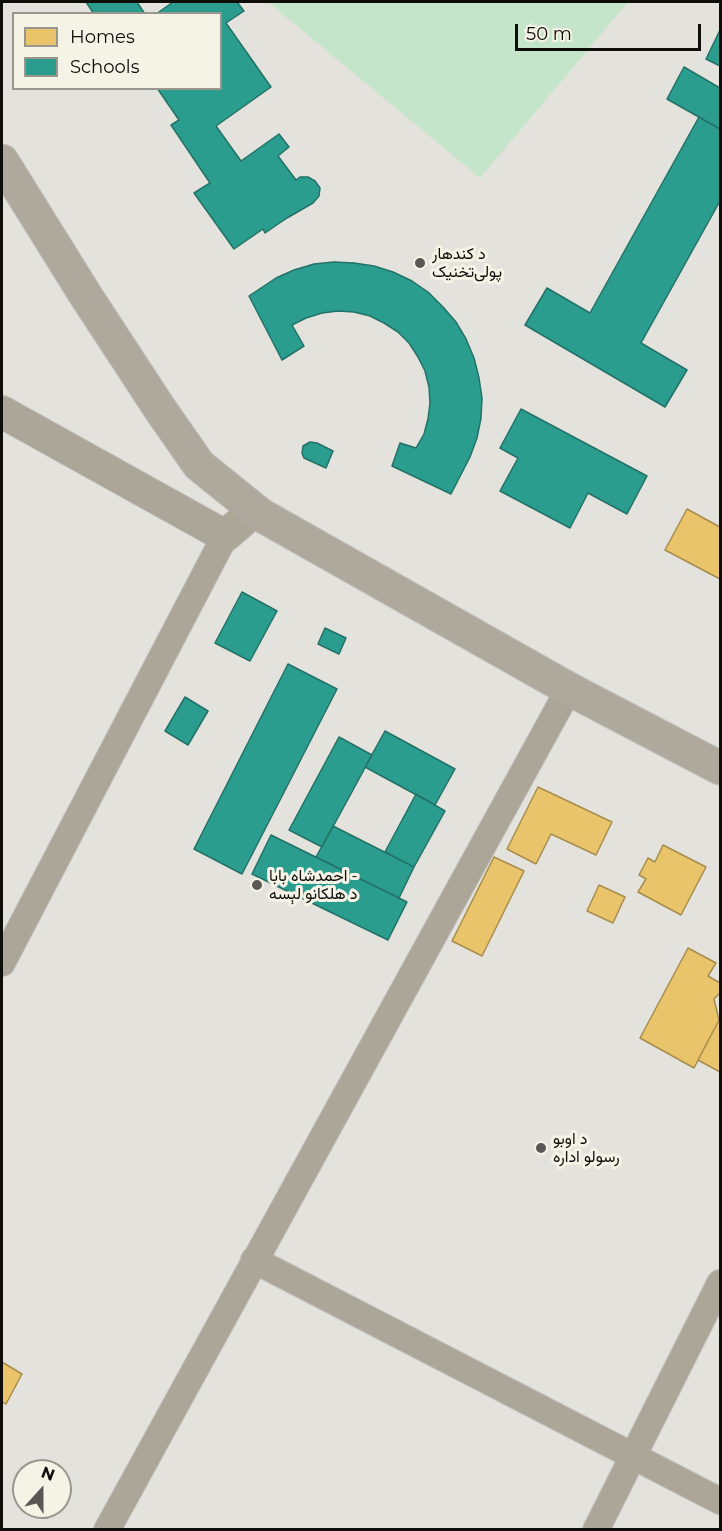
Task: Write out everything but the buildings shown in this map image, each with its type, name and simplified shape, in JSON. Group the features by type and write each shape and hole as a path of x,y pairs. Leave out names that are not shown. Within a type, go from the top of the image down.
{"main road":[{"path":"2,161 86,297 199,465 261,515 569,689 720,768"}],"street":[{"path":"2,412 225,536"},
{"path":"2,963 225,536 255,510"},
{"path":"107,1530 569,689"},
{"path":"254,1260 720,1501"},
{"path":"596,1530 720,1283"}],"green space":[{"path":"268,2 628,2 480,178"}],"place":[{"name":"د کندهار پولی‌تخنیک","path":"420,263"},
{"name":"احمدشاه بابا - د هلکانو لېسه","path":"257,885"},
{"name":"د اوبو رسولو اداره","path":"541,1148"}]}
